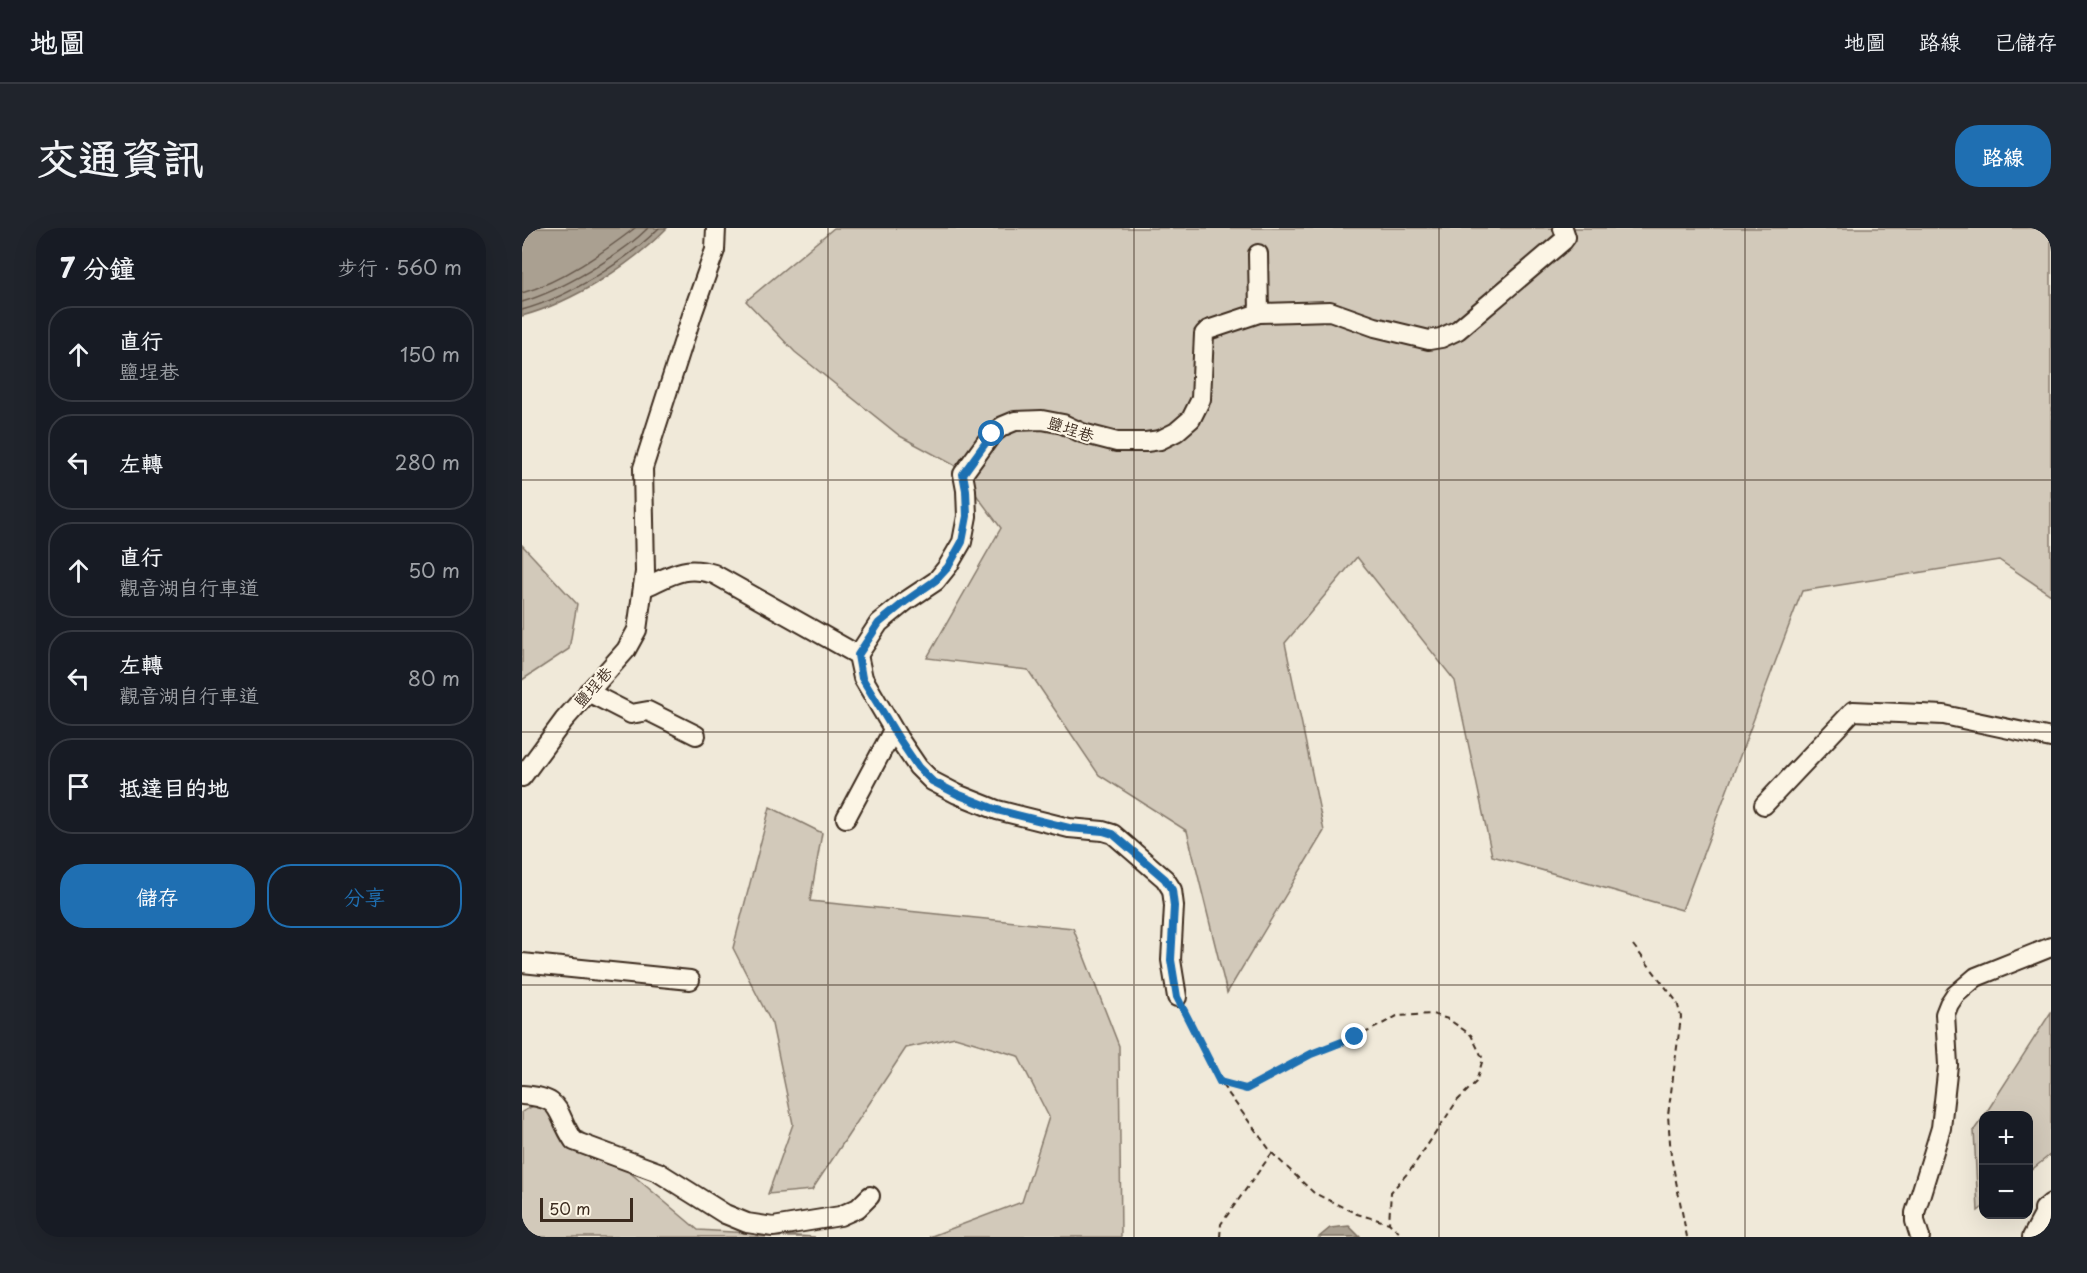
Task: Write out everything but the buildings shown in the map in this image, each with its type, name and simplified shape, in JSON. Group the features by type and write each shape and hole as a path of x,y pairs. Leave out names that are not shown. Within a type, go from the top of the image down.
{"street":[{"name":"鹽埕巷","path":"522,777 564,720 626,650 636,630 643,588 643,468 715,250 717,228"},
{"path":"1258,254 1259,313 1330,311 1375,327 1429,340 1441,338 1458,330 1563,241 1566,231 1563,228"},
{"name":"鹽埕巷","path":"858,655 879,623 936,580 948,567 962,542 967,516 963,474 992,434 1015,421 1042,420 1063,424 1082,433 1117,442 1160,440 1176,432 1191,419 1201,399 1204,334 1223,324 1259,313"},
{"path":"643,588 680,572 697,569 714,574 858,655 862,678 918,767 932,781 997,810 1069,828 1113,834 1165,879 1172,890 1174,906 1171,960 1177,997"},
{"path":"588,692 631,714 648,711 696,735"},
{"path":"1764,805 1853,711 1944,715 2051,738"},
{"path":"846,818 893,730"},
{"path":"1920,1237 1915,1213 1941,1128 1948,1065 1945,1014 1948,1004 1954,995 1976,976 2051,947"},
{"path":"522,963 690,980"},
{"path":"522,1095 538,1096 555,1103 574,1141 658,1172 725,1214 747,1223 773,1227 840,1216 858,1208 870,1196"},
{"path":"2032,1237 2049,1214"}],"path":[{"path":"1633,945 1677,1002 1681,1017 1668,1115 1671,1156 1687,1237"},
{"path":"1177,997 1220,1082 1272,1153 1314,1193 1357,1214 1389,1223 1404,1237"},
{"path":"1220,1082 1246,1089 1311,1054 1360,1035 1397,1016 1432,1014 1448,1019 1471,1035 1483,1059 1476,1082 1456,1101 1412,1168 1391,1192 1389,1223"},
{"path":"1220,1237 1221,1224 1272,1153"}],"shaded area":[{"path":"834,228 2051,228 2051,595 1999,560 1802,591 1682,910 1492,856 1455,681 1357,557 1285,643 1324,831 1227,993 1187,831 1099,775 1028,670 927,658 1001,528 954,465 900,436 795,352 746,301"},
{"path":"522,545 577,604 569,649 522,680"},
{"path":"770,807 822,833 810,901 1073,928 1119,1046 1121,1237 929,1237 1022,1202 1049,1117 1018,1056 955,1037 906,1048 812,1190 768,1194 793,1124 772,1024 733,948"},
{"path":"2051,1012 2051,1154 2033,1169 2033,1111 1987,1111"},
{"path":"544,1100 698,1230 815,1237 531,1237 522,1225 522,1112"},
{"path":"1979,1123 1978,1211 1974,1130"}],"water":[{"path":"522,228 667,228 636,256 600,281 561,302 522,316"},
{"path":"1349,1226 1360,1237 1319,1237 1330,1228"}],"route":[{"path":"992,434 963,474 967,516 962,542 948,567 936,580 879,623 858,655 862,678 893,730 918,767 932,781 997,810 1069,828 1113,834 1165,879 1172,890 1174,906 1171,960 1177,997 1220,1082 1246,1089 1311,1054 1355,1037"}]}
